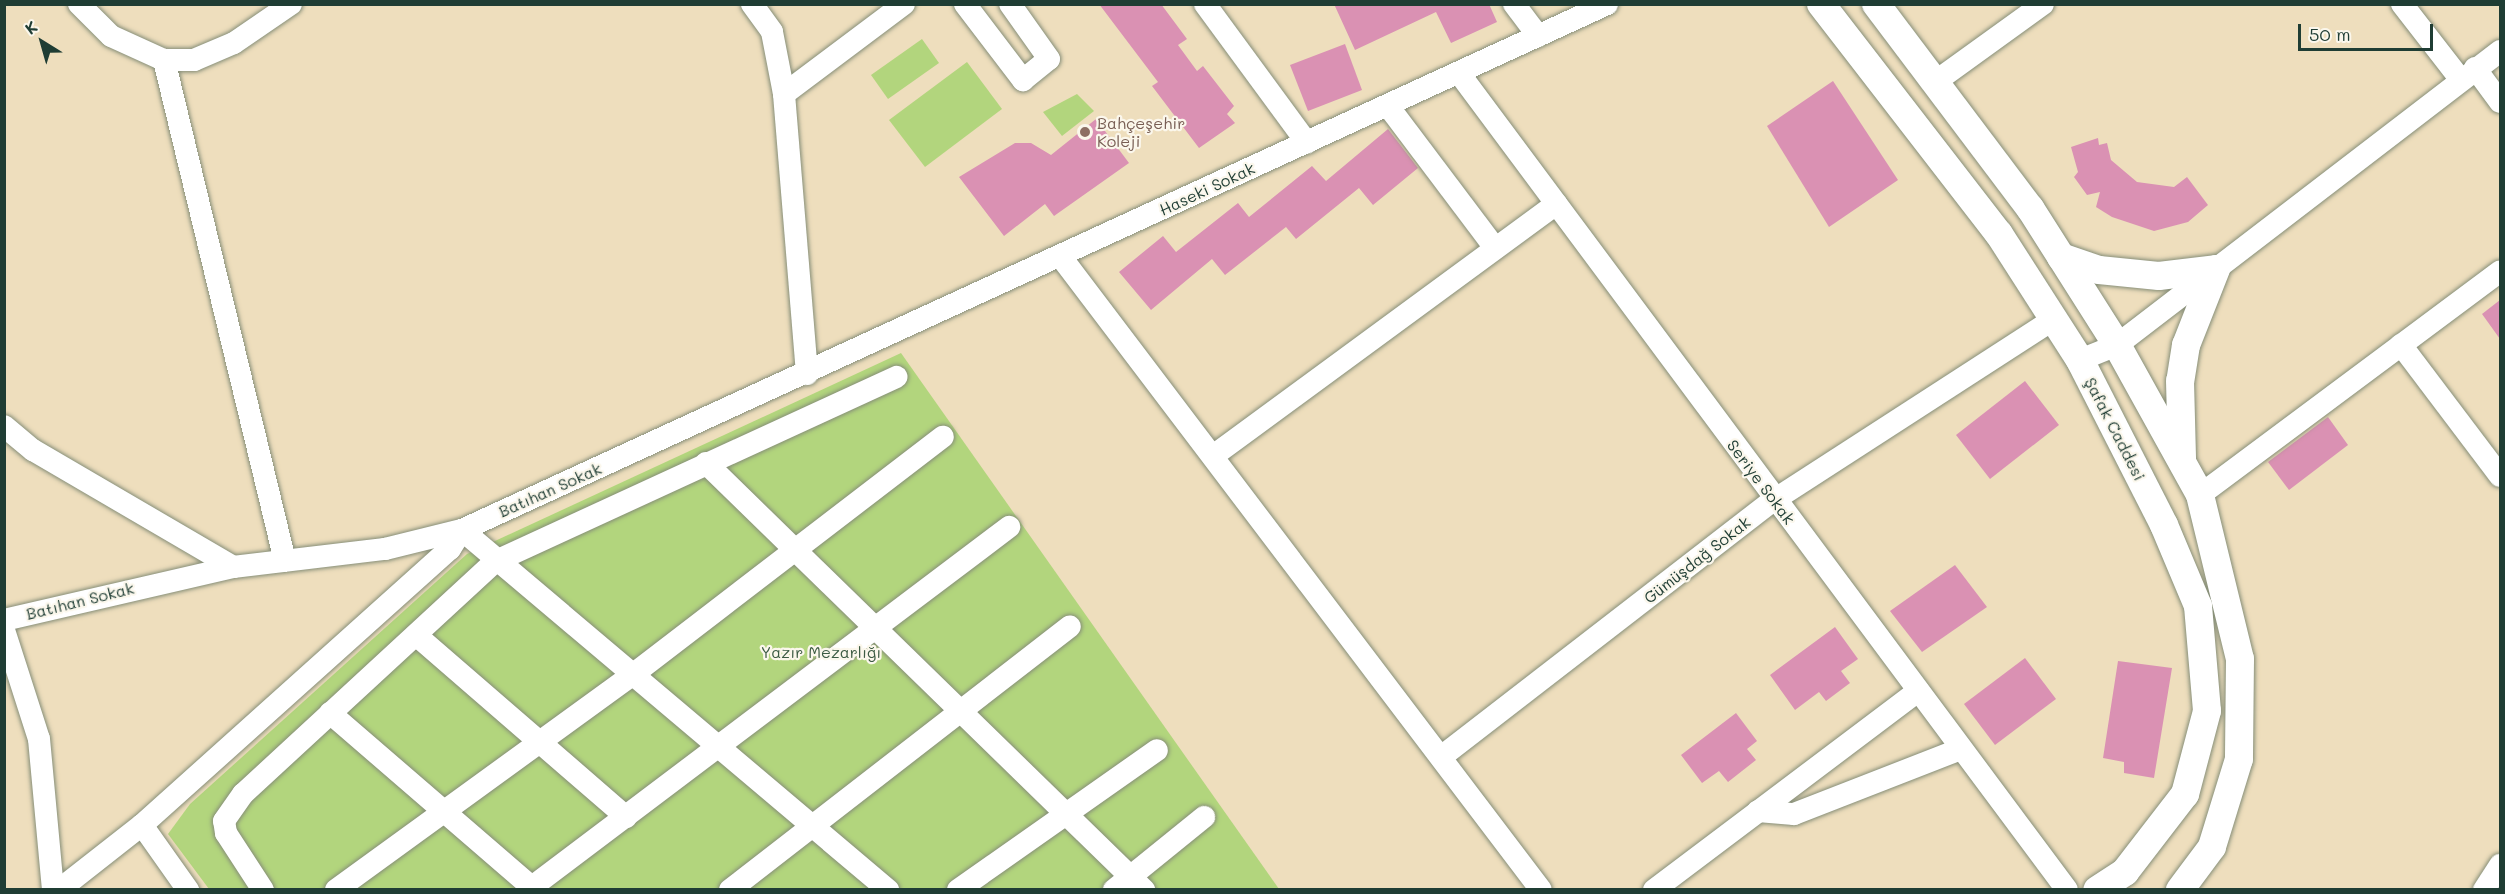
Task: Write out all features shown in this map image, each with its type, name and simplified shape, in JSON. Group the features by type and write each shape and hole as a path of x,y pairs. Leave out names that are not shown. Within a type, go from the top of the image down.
{"main road":[{"name":"Şafak Caddesi","path":"1821,4 2000,234 2080,360 2164,525 2198,606 2207,711 2186,794 2125,872 2097,890"},
{"path":"1876,4 1935,81 2061,256 2117,345 2199,495 2240,659 2239,759 2212,847 2183,889"},
{"path":"2061,256 2099,270 2159,276 2216,268 2181,372 2182,464"}],"street":[{"path":"79,4 111,36 164,60 194,60 234,43 291,4"},
{"path":"752,4 772,32 784,94 807,374"},
{"path":"784,94 904,4"},
{"path":"965,4 1023,80 1049,59 1010,4"},
{"path":"1205,4 1307,143"},
{"path":"1514,4 1538,36"},
{"name":"Haseki Sokak","path":"807,374 1607,4"},
{"path":"1935,81 2043,4"},
{"path":"2402,4 2468,74 2500,102"},
{"path":"2080,360 2117,345 2500,51"},
{"path":"164,60 285,561"},
{"name":"Seriye Sokak","path":"1460,73 1774,500 2067,890"},
{"path":"1388,106 1495,248"},
{"path":"1213,456 1556,204"},
{"path":"1061,257 1541,890"},
{"path":"2199,495 2500,271"},
{"name":"Gümüşdağ Sokak","path":"1441,757 1774,500 2054,319"},
{"path":"2401,345 2500,476"},
{"name":"Batıhan Sokak","path":"4,620 233,567 385,549 462,530 807,374"},
{"path":"263,890 226,833 224,821 243,794 494,562 896,377"},
{"path":"4,426 43,456 233,567"},
{"path":"336,890 443,809 631,676 793,548 943,437"},
{"path":"706,463 959,712 1066,813 1129,885 1204,817"},
{"path":"330,713 443,809 532,889 1009,527"},
{"path":"59,890 141,825 450,549 462,530 494,562 888,890"},
{"path":"730,890 1070,626"},
{"path":"4,630 39,739 53,890"},
{"path":"416,634 536,743 626,817"},
{"path":"1654,890 1918,691"},
{"path":"1758,812 1794,814 1961,749"},
{"path":"958,890 1157,750"},
{"path":"141,825 188,890"},
{"path":"2484,890 2500,864"}],"green space":[{"path":"922,39 939,63 888,99 871,75"},
{"path":"967,62 1002,109 925,167 889,120"},
{"path":"1077,94 1094,111 1062,136 1043,112"},
{"name":"Yazır Mezarlığı","path":"901,353 1279,889 209,889 168,834 190,804 467,554"}],"building":[{"path":"1099,4 1161,4 1187,39 1178,45 1197,71 1203,66 1234,106 1227,114 1235,123 1199,148 1152,86 1158,82"},
{"path":"1334,4 1489,4 1497,22 1451,43 1436,12 1355,50"},
{"path":"1345,44 1362,90 1308,111 1290,65"},
{"path":"1833,81 1898,180 1829,227 1767,126"},
{"path":"1096,119 1129,163 1054,216 1045,204 1004,236 959,177 1015,143 1031,143 1051,155"},
{"path":"1388,129 1418,168 1373,205 1359,188 1296,239 1286,227 1225,275 1212,259 1151,310 1119,272 1163,236 1176,252 1238,203 1249,217 1312,166 1326,181"},
{"path":"2098,138 2099,145 2107,143 2111,160 2137,182 2174,187 2187,177 2208,205 2188,222 2154,231 2112,217 2096,207 2100,192 2087,195 2074,177 2078,172 2071,147"},
{"path":"2500,300 2500,339 2482,314"},
{"path":"2025,381 2059,425 1990,479 1956,435"},
{"path":"2328,417 2348,445 2289,490 2268,462"},
{"path":"1955,565 1987,607 1922,652 1890,611"},
{"path":"1835,627 1858,659 1841,671 1850,683 1826,701 1819,692 1795,710 1770,675"},
{"path":"2025,658 2056,699 1995,745 1964,704"},
{"path":"2118,661 2172,668 2154,778 2124,773 2124,762 2103,758"},
{"path":"1736,713 1757,741 1747,749 1756,760 1728,782 1719,771 1702,783 1681,755"}],"place":[{"name":"Bahçeşehir Koleji","path":"1085,132"}]}
